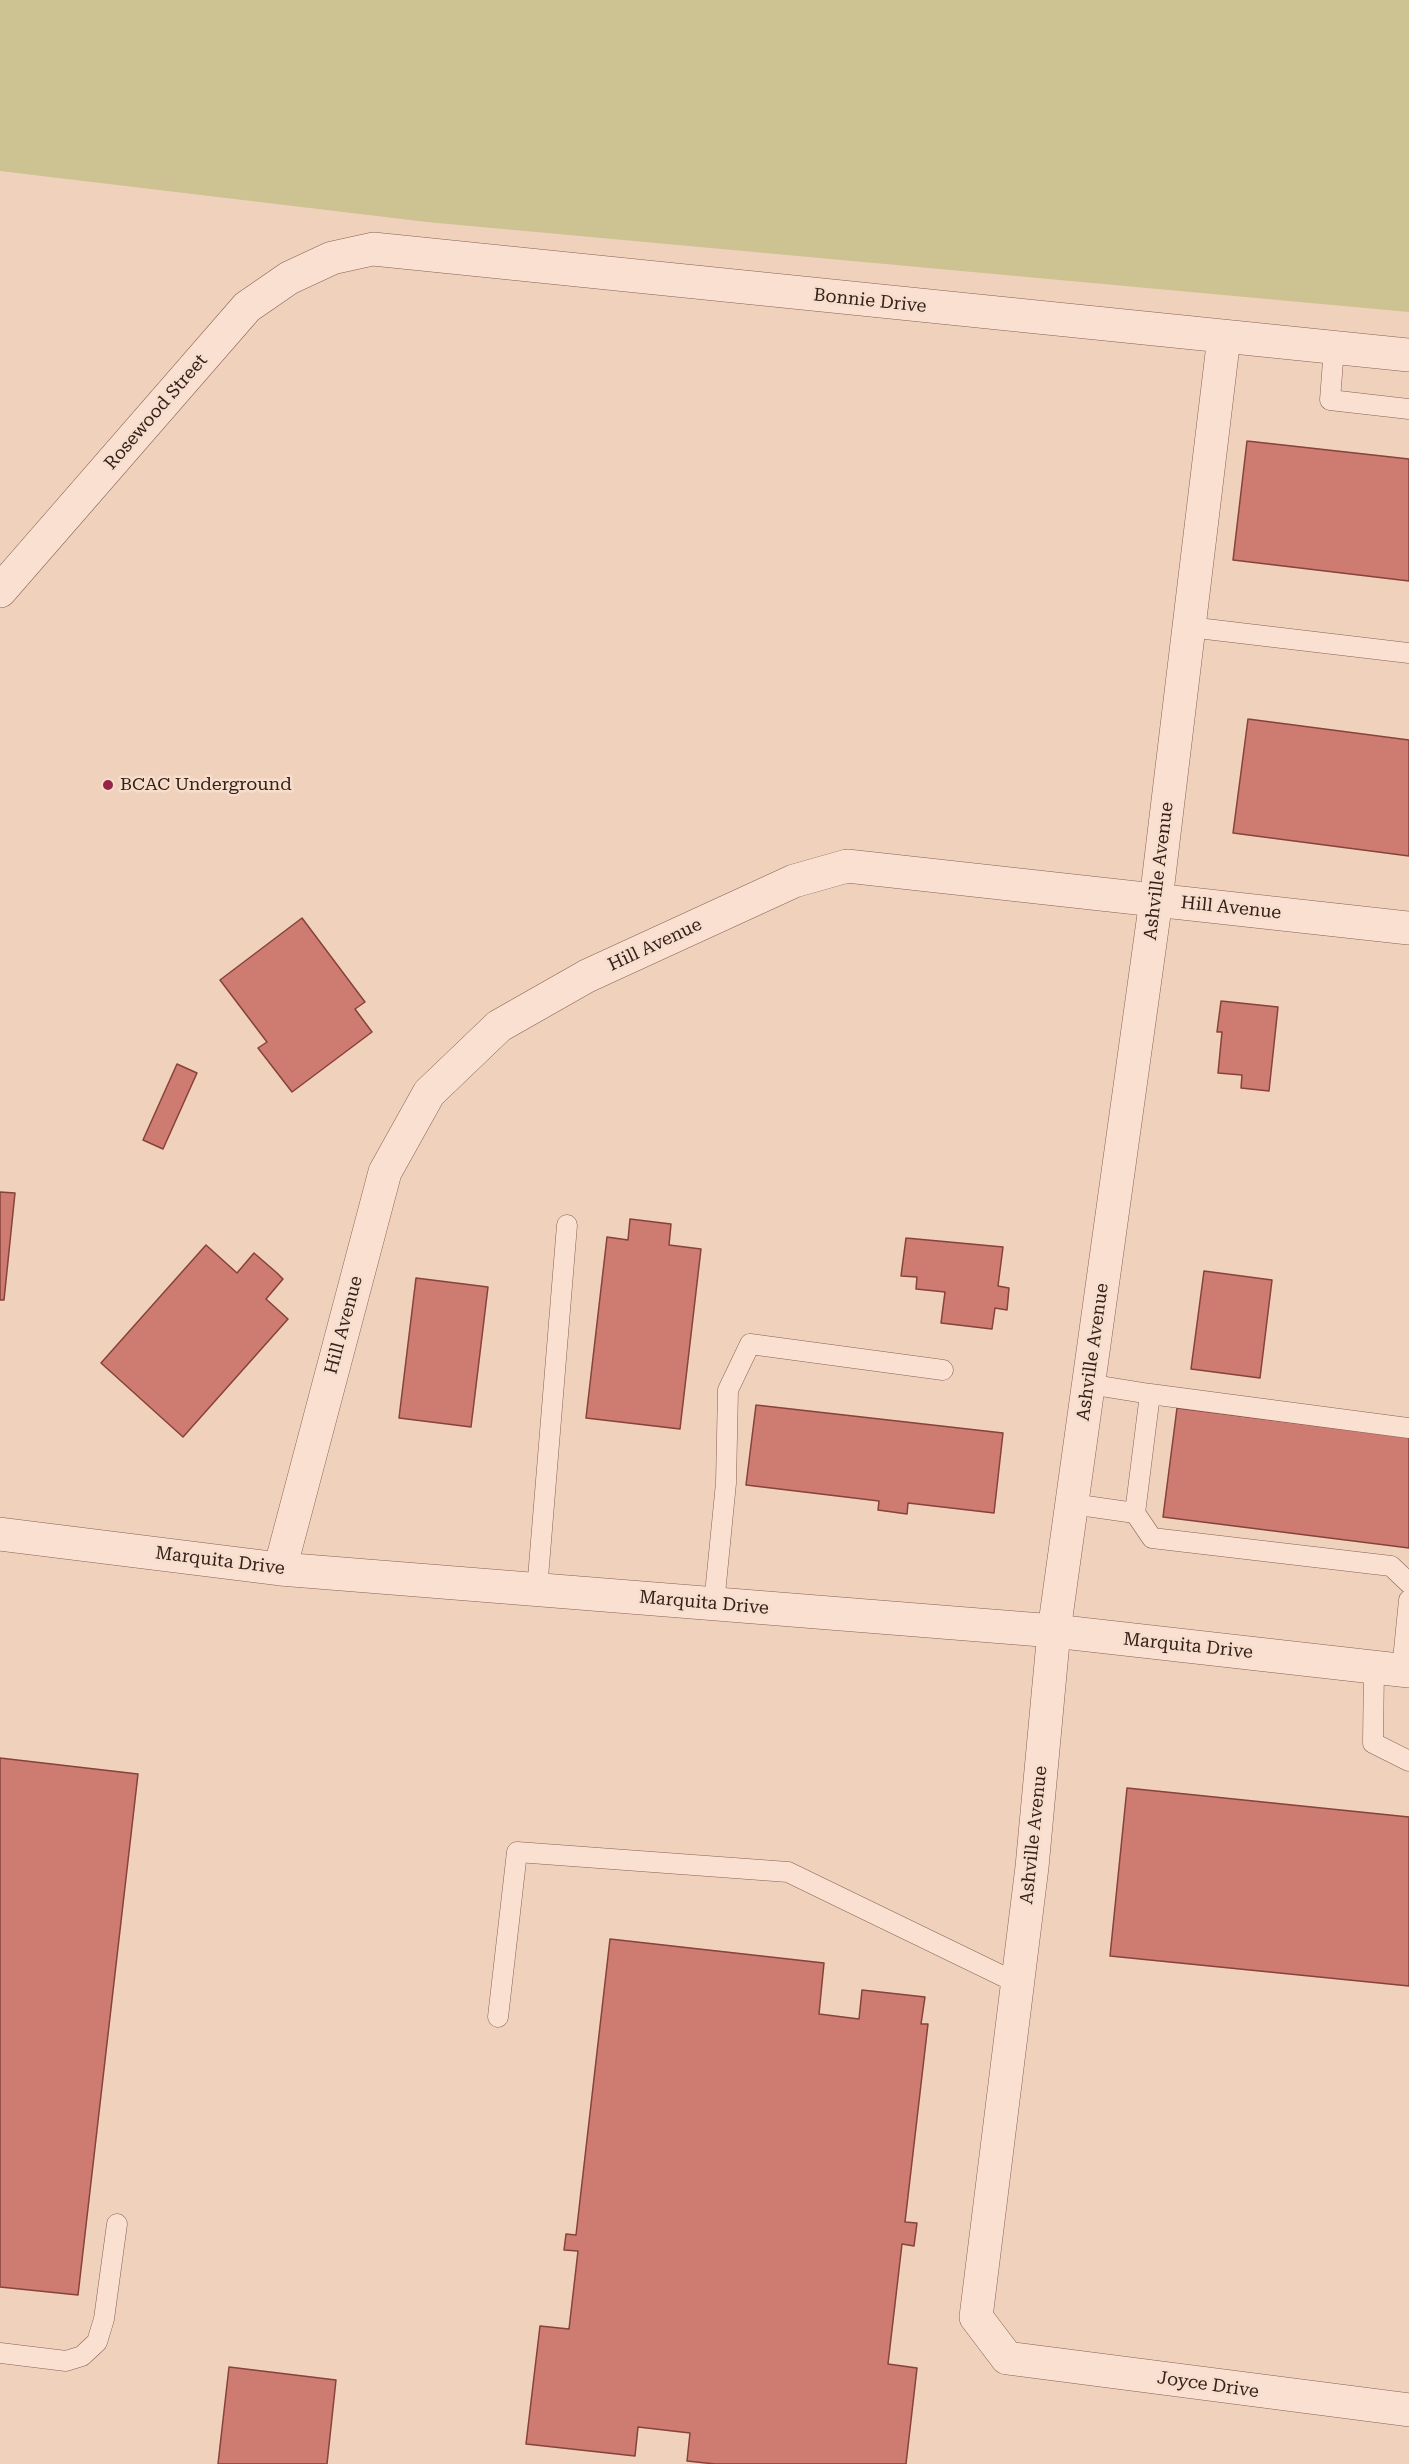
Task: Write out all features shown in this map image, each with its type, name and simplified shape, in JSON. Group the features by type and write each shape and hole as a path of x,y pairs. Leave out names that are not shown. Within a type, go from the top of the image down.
{"street":[{"name":"Bonnie Drive","path":"332,258 373,249 1409,355"},
{"name":"Rosewood Street","path":"0,591 247,307 289,278 332,258"},
{"name":"Ashville Avenue","path":"1007,2358 976,2317 1032,1867 1054,1631 1156,900 1224,337"},
{"name":"Hill Avenue","path":"280,1569 385,1172 429,1093 499,1026 587,976 794,881 847,866 1409,928"},
{"name":"Marquita Drive","path":"0,1534 280,1569 1054,1631 1395,1669"},
{"name":"Joyce Drive","path":"1007,2358 1409,2410"}],"lane":[{"path":"1334,348 1330,400 1409,409"},
{"path":"1189,627 1409,653"},
{"path":"537,1590 567,1225"},
{"path":"714,1604 726,1483 728,1390 750,1344 943,1370"},
{"path":"1088,1384 1409,1428"},
{"path":"1150,1394 1135,1513 1152,1538 1391,1566 1409,1583"},
{"path":"1072,1504 1135,1513"},
{"path":"1409,1600 1395,1669 1373,1743 1409,1761"},
{"path":"498,2017 517,1852 788,1872 1017,1983"},
{"path":"0,2352 66,2361 82,2356 97,2342 104,2319 117,2224"}],"shaded area":[{"path":"0,0 1409,0 1409,312 427,222 0,171"}],"building":[{"path":"1247,441 1409,459 1409,581 1233,560"},
{"path":"1248,719 1409,740 1409,856 1233,833"},
{"path":"302,918 365,1002 355,1009 372,1032 292,1092 258,1048 267,1042 220,980"},
{"path":"1221,1001 1278,1007 1269,1091 1241,1088 1242,1075 1218,1073 1222,1032 1217,1032"},
{"path":"177,1064 197,1073 163,1149 143,1140"},
{"path":"0,1192 15,1193 4,1300 0,1300"},
{"path":"630,1219 671,1224 669,1245 701,1249 680,1429 586,1418 607,1237 628,1240"},
{"path":"906,1238 1003,1247 998,1286 1009,1288 1007,1310 995,1308 992,1329 941,1323 945,1292 916,1289 917,1277 901,1276"},
{"path":"206,1245 237,1273 254,1253 277,1273 283,1279 266,1299 288,1319 183,1437 101,1363"},
{"path":"1204,1271 1272,1280 1260,1378 1191,1369"},
{"path":"416,1278 488,1287 471,1427 399,1418"},
{"path":"756,1405 1003,1433 994,1513 908,1503 907,1514 878,1510 879,1501 746,1485"},
{"path":"1177,1408 1409,1437 1409,1548 1163,1517"},
{"path":"0,1758 138,1774 78,2295 0,2287"},
{"path":"1127,1788 1409,1817 1409,1986 1110,1956"},
{"path":"610,1939 824,1963 819,2014 859,2019 862,1990 925,1997 921,2024 928,2024 905,2222 917,2223 914,2246 902,2244 888,2364 917,2368 906,2464 715,2464 687,2461 690,2433 638,2427 635,2456 526,2444 540,2326 569,2329 578,2251 564,2250 566,2234 576,2235"},
{"path":"229,2367 336,2380 327,2464 218,2464"}],"place":[{"name":"BCAC Underground","path":"108,785"}]}
